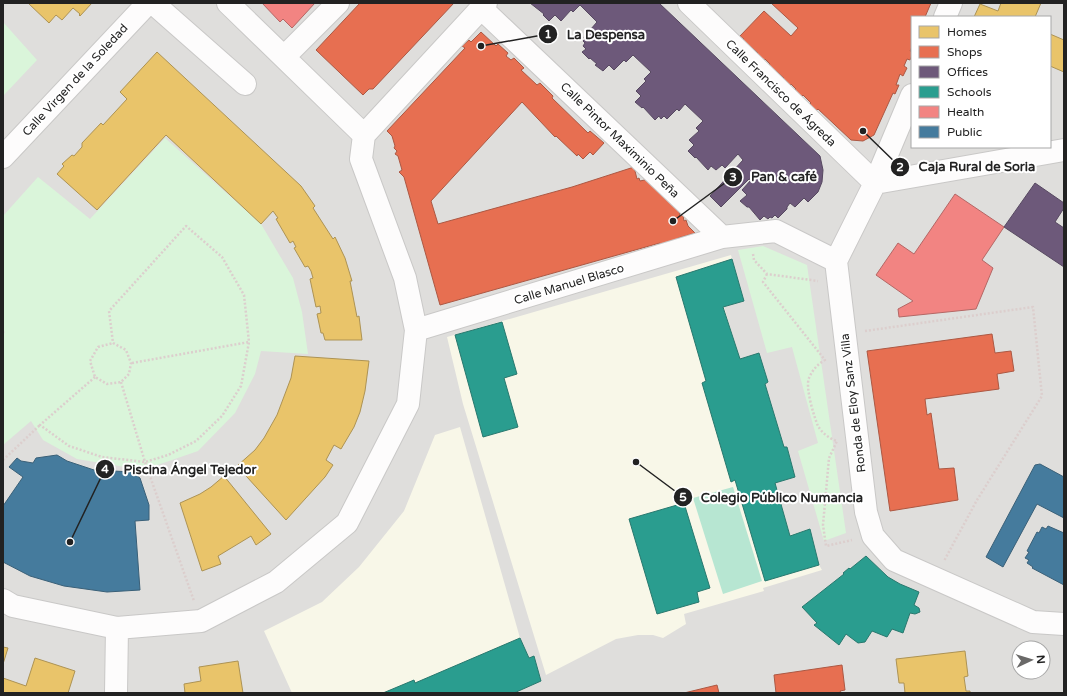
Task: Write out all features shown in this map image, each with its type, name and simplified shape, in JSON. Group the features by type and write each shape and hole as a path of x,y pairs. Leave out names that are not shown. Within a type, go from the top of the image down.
{"street":[{"name":"Calle Virgen de la Soledad","path":"3,157 148,3"},
{"path":"153,3 245,84"},
{"path":"228,3 364,135"},
{"path":"284,57 338,3"},
{"name":"Calle Francisco de Ágreda","path":"689,3 874,184"},
{"path":"945,16 951,3"},
{"path":"3,600 13,606 117,628 201,621 276,582 347,523 408,404 416,330 405,278 361,160 364,135 483,6"},
{"name":"Calle Pintor Maximinio Peña","path":"483,6 622,153 722,237"},
{"path":"722,237 776,231 837,270 911,97"},
{"path":"874,184 1064,150"},
{"name":"Calle Manuel Blasco","path":"416,330 722,237"},
{"name":"Ronda de Eloy Sanz Villa","path":"837,270 866,512 873,536 894,560 1034,622 1064,624"},
{"path":"116,693 117,628"}],"path":[{"path":"40,425 69,446 102,457 145,462 168,455 196,440 222,416 241,386 249,342 244,295 222,258 186,226 108,311 113,343"},
{"path":"747,235 754,260 767,274 818,281 837,270"},
{"path":"767,274 763,282 825,360 816,366 808,379 810,399 819,427 830,439 837,441 829,458 823,525 826,546 873,536"},
{"path":"869,330 1033,307 1042,396 977,500 948,550"},
{"path":"131,363 249,342"},
{"path":"113,343 126,350 131,363 129,374 121,382 107,384 95,377 90,362 98,347 113,343"},
{"path":"3,460 40,425 95,377"},
{"path":"121,382 145,462 201,621"}],"shaded area":[{"path":"3,3 1064,3 1064,693 3,693"},
{"path":"731,255 744,301 724,307 740,359 759,353 768,382 765,384 784,447 787,447 795,477 775,483 790,535 810,529 819,565 822,570 763,588 764,591 684,614 686,624 663,638 653,635 638,635 616,639 546,675 463,404 447,337"},
{"path":"460,427 520,638 529,657 534,656 541,681 514,693 292,693 264,631 322,602 359,567 404,511 435,435"}],"green space":[{"path":"3,22 37,60 3,96"},
{"path":"165,138 261,224 293,278 302,312 308,354 261,351 255,374 235,413 198,451 143,470 77,459 43,440 31,421 3,445 3,335 5,332 3,330 3,216 38,177 90,219"},
{"path":"763,246 807,265 846,533 824,541 798,451 818,443 792,347 767,353 738,250"},
{"path":"733,487 762,581 723,594 693,498"}],"building: Homes":[{"path":"28,3 92,3 80,16 80,14 73,8 62,20 56,15 49,23"},
{"path":"1001,3 1041,3 1035,16 974,16 980,4 998,11"},
{"path":"1051,34 1064,40 1064,72 1051,66"},
{"path":"157,52 301,186 315,206 313,208 333,239 335,237 345,258 352,281 350,281 357,317 359,316 362,340 325,340 323,333 321,333 317,314 321,313 320,306 316,307 310,279 313,278 311,271 308,266 305,267 294,248 296,247 293,241 290,243 273,211 261,224 166,135 97,210 57,174 64,166 62,164 72,155 74,156 82,147 82,143 101,123 103,125 127,99 120,92"},
{"path":"295,356 369,361 365,391 360,412 354,427 341,449 334,445 326,460 333,465 325,477 286,520 237,466 255,450 264,438 277,415 291,378"},
{"path":"224,476 271,534 256,545 251,536 218,556 221,564 202,571 180,503 200,494"},
{"path":"3,647 8,648 3,664"},
{"path":"965,651 968,676 964,677 966,691 970,691 970,693 905,693 904,683 899,683 896,659"},
{"path":"35,658 75,671 68,693 3,693 3,678 26,686"},
{"path":"238,661 243,693 185,693 184,684 201,681 199,667"}],"building: Shops":[{"path":"360,3 454,3 373,89 369,89 363,95 316,50"},
{"path":"771,3 931,3 925,16 911,16 911,58 910,60 907,59 904,66 907,68 903,76 900,74 896,85 899,85 895,94 893,93 874,135 863,141 851,140 818,109 816,111 809,105 811,103 803,95 801,97 794,91 796,89 791,84 789,86 782,80 784,78 776,71 775,73 768,67 770,64 765,59 763,61 756,55 758,53 750,46 748,48 741,42 744,39 740,36 764,11 791,36 798,28"},
{"path":"481,32 496,46 498,44 508,53 506,56 511,60 514,58 524,68 521,70 537,85 540,83 553,96 552,98 588,133 590,131 604,143 593,155 590,152 583,159 578,154 577,156 556,136 555,137 522,102 431,201 438,224 572,187 634,167 637,179 639,178 640,181 649,179 653,187 657,186 660,194 663,193 665,199 669,198 674,207 678,206 680,216 683,215 684,221 686,220 688,226 695,233 678,238 679,240 660,246 660,243 440,305 404,177 399,172 402,170 398,156 395,154 397,151 394,148 395,146 392,136 387,131 465,48 462,46 469,40 471,42"},
{"path":"992,334 995,353 1011,351 1014,371 997,374 999,389 925,399 927,415 931,413 939,469 954,468 958,500 890,511 867,351"},
{"path":"842,665 845,690 840,691 841,693 776,693 774,675"},
{"path":"717,685 719,693 684,693"}],"building: Offices":[{"path":"530,3 659,3 820,156 823,170 822,182 818,192 808,202 804,198 795,207 790,203 787,209 778,218 775,215 768,219 764,216 760,220 749,207 740,201 747,195 742,190 751,180 749,179 721,207 710,196 743,160 738,154 725,168 722,165 716,170 711,166 708,170 688,151 694,145 689,140 699,131 696,128 703,121 685,104 679,111 677,109 667,119 664,116 661,119 659,116 655,120 643,107 642,108 635,102 641,96 636,91 646,81 644,79 651,72 633,55 626,62 624,60 614,70 609,65 603,71 582,52 586,49 583,46 585,43 583,41 585,39 584,37 597,22 580,5 573,12 571,10 561,21 555,15 549,21 543,15 544,14"},
{"path":"1035,183 1064,203 1064,208 1055,222 1064,228 1064,267 1004,227"}],"building: Schools":[{"path":"732,259 744,301 723,307 740,359 759,353 768,382 765,384 784,447 787,447 795,477 775,483 790,536 810,529 819,565 765,581 735,480 731,482 702,383 706,381 676,277"},
{"path":"502,322 517,374 504,378 518,427 483,437 455,335"},
{"path":"684,503 710,588 697,592 699,602 657,614 629,519"},
{"path":"866,556 888,577 919,592 914,605 919,608 920,612 915,614 910,613 903,633 892,629 887,637 872,631 865,642 858,643 846,634 839,645 814,625 817,623 802,607 844,574 843,573 849,568 850,569"},
{"path":"520,638 529,658 534,656 541,681 514,693 383,693 414,680 415,683"}],"building: Health":[{"path":"262,3 315,3 292,28 283,19 280,22"},
{"path":"955,194 1004,227 982,260 993,268 976,309 899,317 898,309 913,301 876,275 898,243 914,254"}],"building: Public":[{"path":"57,455 67,461 94,470 132,472 140,478 149,505 149,520 135,521 140,590 107,592 64,586 30,576 3,562 3,506 23,477 9,467 17,458 21,461 33,463 36,458"},
{"path":"1040,464 1064,477 1064,518 1037,504 1003,567 986,557 1035,465"},
{"path":"1048,526 1064,533 1064,585 1032,568 1033,567 1027,563 1029,560 1025,558 1037,532 1039,533 1042,527 1046,529"}],"place":[{"name":"La Despensa","path":"481,46"},
{"name":"Caja Rural de Soria","path":"863,131"},
{"name":"Pan & café","path":"673,221"},
{"name":"Colegio Público Numancia","path":"636,462"},
{"name":"Piscina Ángel Tejedor","path":"70,542"}]}
